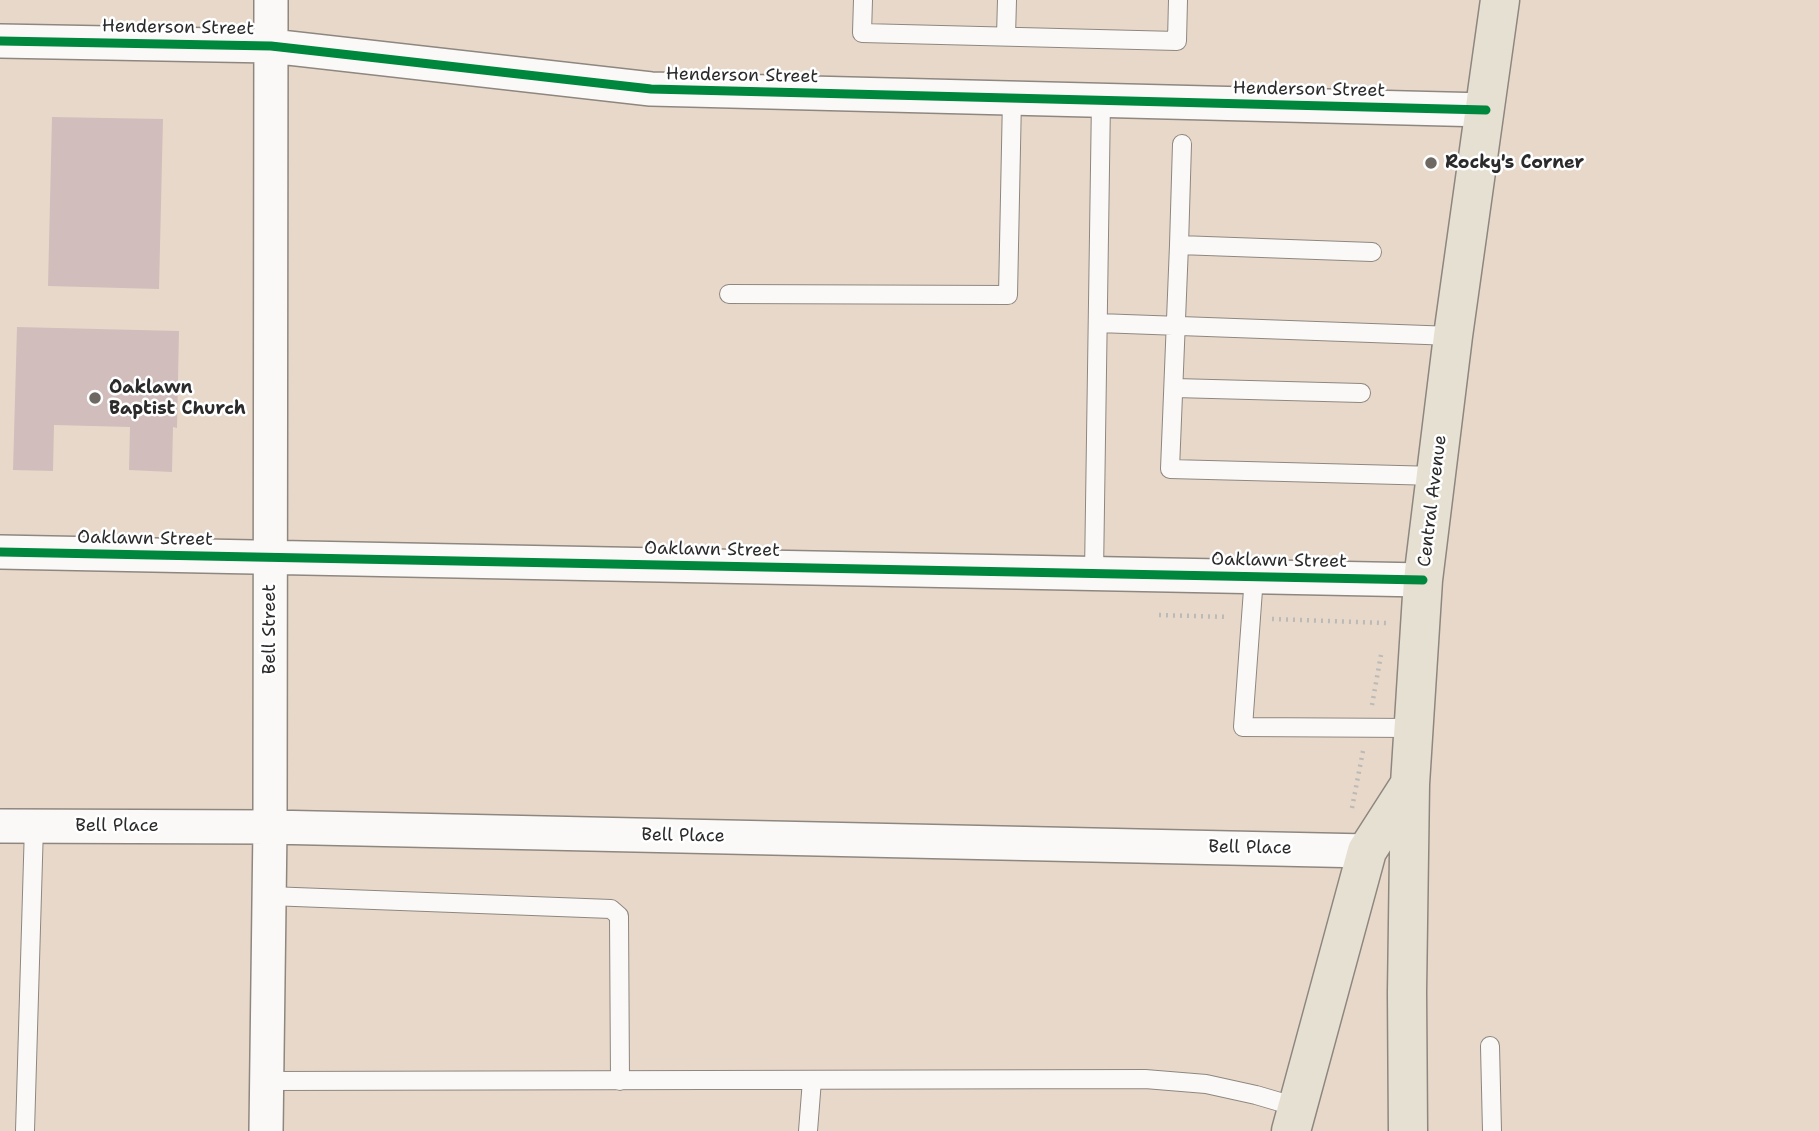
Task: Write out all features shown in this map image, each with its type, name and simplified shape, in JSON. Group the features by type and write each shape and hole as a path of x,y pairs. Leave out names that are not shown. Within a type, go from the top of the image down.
{"main road":[{"name":"Central Avenue","path":"1408,1131 1410,784 1423,580 1453,335 1500,0"},
{"path":"1294,1119 1356,850 1410,784"}],"street":[{"name":"Bell Street","path":"266,1131 270,827 271,0"},
{"name":"Henderson Street","path":"0,41 271,46 651,89 1486,110"},
{"name":"Oaklawn Street","path":"0,552 1423,580"},
{"name":"Bell Place","path":"0,826 270,827 1356,850"}],"lane":[{"path":"863,0 862,33 1177,41 1178,0"},
{"path":"1006,36 1007,0"},
{"path":"729,295 1008,296 1012,98"},
{"path":"1094,573 1101,100"},
{"path":"1182,144 1170,469 1437,476"},
{"path":"1179,245 1372,252"},
{"path":"1098,323 1453,335"},
{"path":"1175,388 1361,393"},
{"path":"1254,576 1243,727 1413,728"},
{"path":"24,1131 34,826"},
{"path":"269,896 611,908 619,916 620,1081"},
{"path":"1490,1046 1492,1131"},
{"path":"267,1081 1145,1079 1206,1084 1294,1119"},
{"path":"808,1131 812,1080"}],"path":[{"path":"1159,615 1387,623 1385,636"},
{"path":"1356,850 1367,728 1382,649"}],"building":[{"path":"52,117 163,119 159,289 48,286"},
{"path":"17,327 179,331 177,428 173,427 172,472 129,470 130,427 54,425 53,471 13,470"}],"cycle path":[{"path":"0,41 271,46 651,89 1486,110"},
{"path":"0,552 1423,580"}],"place":[{"name":"Rocky's Corner","path":"1431,163"},
{"name":"Oaklawn Baptist Church","path":"95,398"}]}
